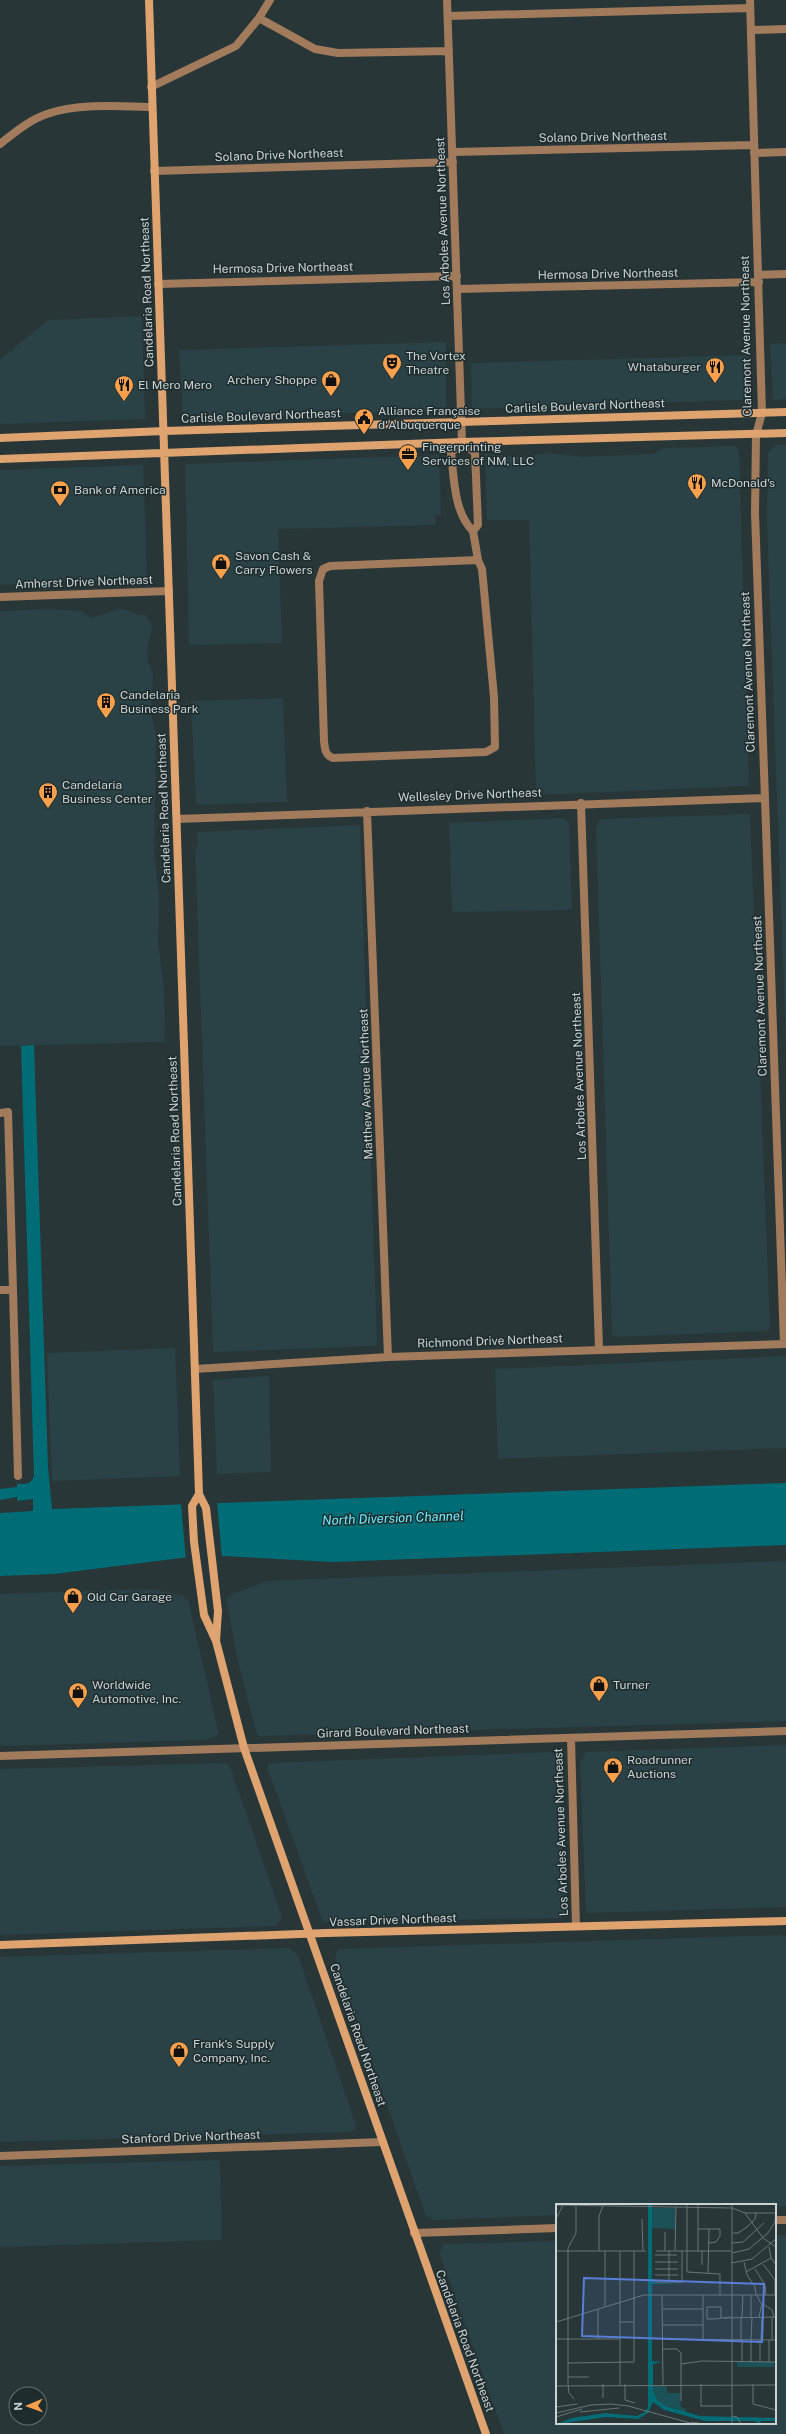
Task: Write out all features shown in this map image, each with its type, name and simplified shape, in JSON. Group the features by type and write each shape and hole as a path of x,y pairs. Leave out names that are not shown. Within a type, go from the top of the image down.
{"main road":[{"name":"Candelaria Road Northeast","path":"149,0 199,1494 206,1508 218,1611 216,1641"},
{"name":"Carlisle Boulevard Northeast","path":"0,438 164,431 786,412"},
{"path":"0,458 462,442 786,434"},
{"name":"Candelaria Road Northeast","path":"199,1494 192,1506 197,1572 204,1615 216,1641 244,1748 486,2434"},
{"name":"Vassar Drive Northeast","path":"0,1945 576,1926 786,1921"}],"street":[{"path":"151,87 236,46 259,18 270,0"},
{"name":"Los Arboles Avenue Northeast","path":"447,0 462,442"},
{"path":"448,16 750,4"},
{"name":"Claremont Avenue Northeast","path":"750,4 762,413 756,435 755,513 785,1344"},
{"path":"259,18 315,49 338,53 449,51"},
{"path":"751,30 786,29"},
{"path":"0,144 19,129 46,114 68,108 152,107"},
{"name":"Solano Drive Northeast","path":"453,152 754,149 786,152"},
{"name":"Solano Drive Northeast","path":"154,171 453,162"},
{"name":"Hermosa Drive Northeast","path":"458,289 759,279 786,274"},
{"name":"Hermosa Drive Northeast","path":"158,284 457,276"},
{"path":"473,531 478,525 475,453 462,442 451,453 460,508 465,524 473,531 478,560 482,569 489,628 495,747 486,752 333,758 329,756 325,750 324,741 319,581 323,569 330,566 478,560"},
{"name":"Amherst Drive Northeast","path":"0,597 169,591"},
{"name":"Wellesley Drive Northeast","path":"176,819 582,803 765,798"},
{"name":"Los Arboles Avenue Northeast","path":"582,803 599,1348"},
{"name":"Matthew Avenue Northeast","path":"368,811 388,1356"},
{"path":"0,1113 8,1112 18,1476"},
{"path":"0,1290 13,1290"},
{"name":"Richmond Drive Northeast","path":"195,1369 388,1356 599,1348 785,1344"},
{"name":"Girard Boulevard Northeast","path":"0,1756 786,1731"},
{"name":"Los Arboles Avenue Northeast","path":"570,1738 576,1926"},
{"name":"Stanford Drive Northeast","path":"0,2156 382,2142"},
{"path":"414,2232 556,2228"}],"shaded area":[{"path":"142,316 145,417 143,419 0,424 0,360 48,320"},
{"path":"446,342 446,410 183,419 179,350"},
{"path":"786,343 786,399 773,400 770,344"},
{"path":"749,355 747,396 742,400 472,409 471,363"},
{"path":"775,445 786,445 786,1046 767,523 768,453"},
{"path":"735,446 739,450 749,786 536,795 529,520 487,520 485,454 524,457 549,453 582,457 653,454 664,448"},
{"path":"439,455 441,515 435,515 435,525 278,529 282,643 189,645 185,464"},
{"path":"143,465 147,578 0,585 0,470"},
{"path":"50,609 81,611 91,618 119,609 126,610 139,615 146,615 152,626 147,651 148,661 153,674 151,715 156,734 154,852 159,898 158,943 164,987 165,1042 0,1046 0,611"},
{"path":"283,698 287,802 196,805 191,701"},
{"path":"750,814 770,1328 765,1331 616,1337 612,1334 596,827 600,819"},
{"path":"565,818 569,823 572,910 452,912 449,823"},
{"path":"360,825 377,1343 374,1346 213,1352 195,847 198,847 197,832"},
{"path":"175,1348 180,1476 52,1481 47,1353"},
{"path":"786,1356 786,1448 498,1459 495,1369"},
{"path":"269,1376 271,1472 217,1474 213,1380"},
{"path":"786,1561 786,1721 260,1736 257,1734 238,1662 226,1597 266,1581"},
{"path":"152,1589 185,1596 184,1599 188,1599 218,1731 217,1736 203,1740 0,1746 0,1594"},
{"path":"786,1745 786,1907 586,1913 580,1760 582,1760 586,1752"},
{"path":"552,1752 558,1759 565,1915 562,1918 323,1922 267,1767 269,1763"},
{"path":"226,1763 230,1767 282,1917 276,1926 0,1935 0,1769"},
{"path":"782,1935 786,1937 786,2206 776,2206 776,2204 556,2204 556,2215 433,2220 426,2216 335,1957 339,1949"},
{"path":"288,1948 298,1955 356,2126 355,2130 351,2132 0,2142 0,1957"},
{"path":"220,2160 222,2240 0,2247 0,2166"},
{"path":"776,2235 786,2235 786,2434 504,2434 440,2254 442,2246 445,2244 556,2241 556,2424 776,2424"}],"water":[{"name":"North Diversion Channel","path":"34,1045 48,1467 52,1509 786,1483 786,1545 333,1562 224,1556 181,1558 54,1574 0,1576 0,1513 33,1511 33,1499 17,1501 17,1497 0,1500 0,1489 17,1487 17,1484 28,1483 32,1481 34,1475 21,1046"}],"pier":[{"path":"217,1502 222,1558 186,1560 181,1504"}],"place":[{"name":"The Vortex Theatre","path":"392,380"},
{"name":"Whataburger","path":"715,384"},
{"name":"Archery Shoppe","path":"331,397"},
{"name":"El Mero Mero","path":"124,402"},
{"name":"Alliance Française d'Albuquerque","path":"364,435"},
{"name":"Fingerprinting Services of NM, LLC","path":"408,471"},
{"name":"McDonald's","path":"697,500"},
{"name":"Bank of America","path":"60,507"},
{"name":"Savon Cash & Carry Flowers","path":"221,580"},
{"name":"Candelaria Business Park","path":"106,719"},
{"name":"Candelaria Business Center","path":"48,809"},
{"name":"Old Car Garage","path":"73,1614"},
{"name":"Turner","path":"599,1702"},
{"name":"Worldwide Automotive, Inc.","path":"78,1709"},
{"name":"Roadrunner Auctions","path":"613,1784"},
{"name":"Frank's Supply Company, Inc.","path":"179,2068"}]}
